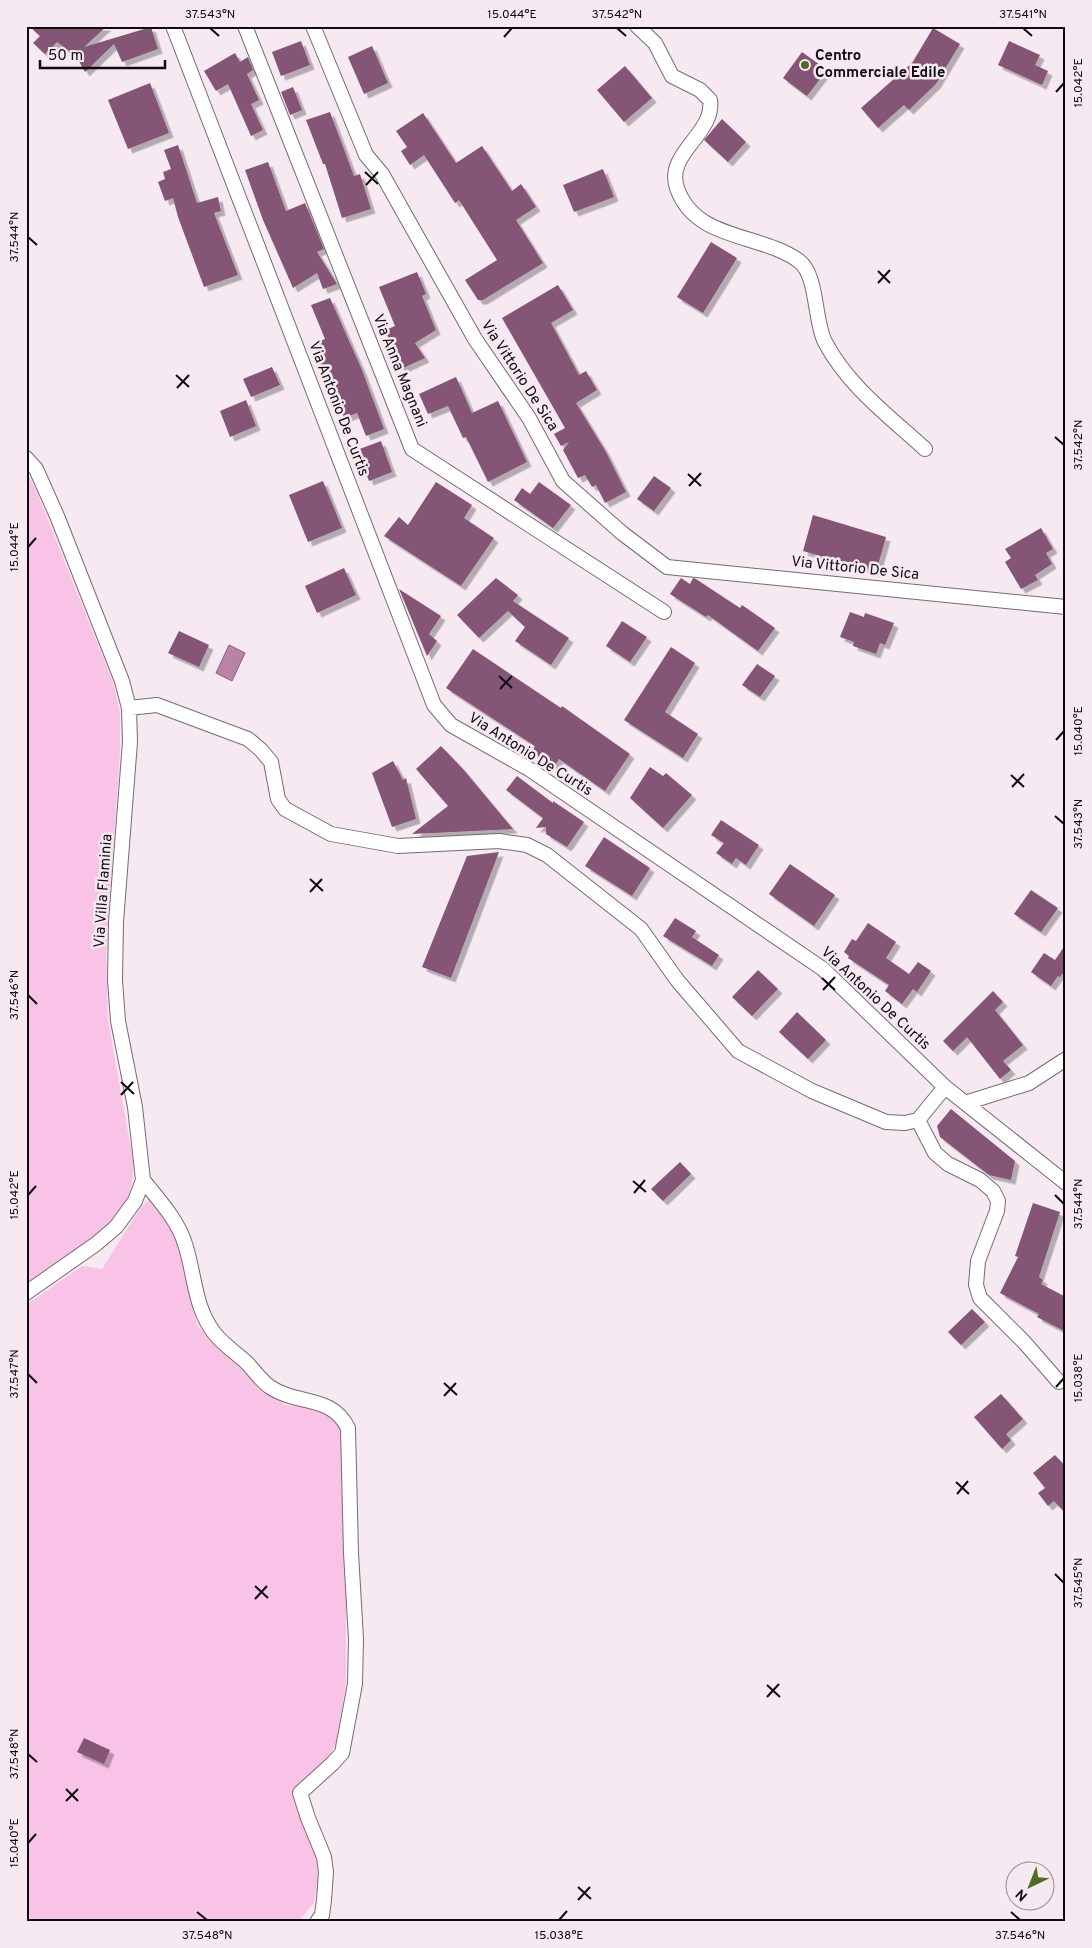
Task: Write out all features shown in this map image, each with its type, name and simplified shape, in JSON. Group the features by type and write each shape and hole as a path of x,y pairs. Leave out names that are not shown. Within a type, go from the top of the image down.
{"street":[{"name":"Via Antonio De Curtis","path":"173,26 434,705 451,725 529,769 823,969 945,1087 1066,1183"},
{"name":"Via Anna Magnani","path":"245,26 412,449 664,612"},
{"name":"Via Vittorio De Sica","path":"312,26 366,155 382,174 475,339 529,418 563,482 622,533 667,567 1066,607"},
{"path":"637,26 655,43 672,76 700,90 710,100 710,114 676,166 675,180 681,198 697,218 709,226 780,250 806,267 811,281 820,328 833,356 855,386 925,449"},
{"name":"Via Villa Flaminia","path":"26,458 36,469 57,516 122,681 129,708 131,725 129,772 116,922 115,980 118,1021 135,1107 143,1180 135,1201 116,1228 26,1293"},
{"path":"129,708 157,705 248,739 262,750 271,762 278,799 285,809 331,834 398,846 499,841 527,845 546,855 641,929 676,980 738,1051 812,1091 886,1122 905,1123 918,1120 945,1087"},
{"path":"965,1103 1029,1083 1066,1059"},
{"path":"918,1120 935,1153 948,1164 980,1180 993,1191 998,1201 998,1211 978,1261 976,1285 980,1298 1024,1342 1059,1382"},
{"path":"143,1180 174,1222 185,1243 199,1305 215,1333 269,1386 283,1394 331,1408 342,1417 348,1428 351,1553 356,1639 355,1684 342,1753 300,1793 324,1857 326,1872 322,1915 317,1922"}],"shaded area":[{"path":"26,471 36,490 114,685 120,713 120,752 106,951 108,1020 134,1166 128,1198 116,1218 80,1251 26,1287"},
{"path":"229,645 245,653 232,681 216,673"},
{"path":"151,1200 158,1207 181,1247 197,1325 241,1369 285,1405 314,1408 336,1418 342,1430 346,1569 346,1684 336,1742 329,1757 292,1790 316,1854 318,1877 314,1903 298,1922 26,1922 26,1305 82,1266 102,1269 141,1207"}],"building":[{"path":"29,26 107,26 84,47 151,27 158,49 122,62 114,44 85,72 76,56 57,42 45,54 33,43 40,36"},
{"path":"933,28 960,44 936,84 909,110 904,105 878,128 861,108 912,63"},
{"path":"301,41 310,65 281,76 272,52"},
{"path":"1009,41 1040,55 1035,65 1048,71 1042,85 998,65"},
{"path":"372,46 388,83 364,94 348,57"},
{"path":"802,52 827,70 807,96 783,78"},
{"path":"235,53 240,62 248,57 253,70 247,74 259,100 251,104 263,130 251,136 228,84 216,91 204,71"},
{"path":"625,66 652,98 624,122 597,90"},
{"path":"150,83 169,133 128,149 108,100"},
{"path":"293,87 302,110 290,115 281,92"},
{"path":"330,112 354,176 360,174 371,209 342,218 325,164 323,164 306,120"},
{"path":"423,113 456,163 482,146 512,191 521,184 536,207 516,220 543,263 483,300 478,300 465,280 497,260 459,200 455,203 424,155 410,165 401,151 407,147 396,131"},
{"path":"722,119 746,142 728,162 704,140"},
{"path":"178,145 197,203 218,197 221,211 214,213 238,275 204,287 178,217 173,198 165,201 158,182 165,179 163,172 171,169 164,150"},
{"path":"268,162 286,211 305,203 324,249 317,252 337,284 323,289 317,273 293,288 263,220 245,170"},
{"path":"603,169 614,197 574,212 563,185"},
{"path":"711,242 737,258 703,313 677,297"},
{"path":"417,272 426,294 422,296 436,330 415,343 425,358 401,369 385,330 395,326 379,287"},
{"path":"558,285 573,310 551,323 579,375 586,371 597,390 576,403 606,452 626,492 605,503 596,485 592,487 585,475 578,478 563,450 569,442 561,446 554,434 565,428 502,318"},
{"path":"330,298 362,370 384,429 366,436 357,413 344,418 312,344 325,339 311,305"},
{"path":"272,367 280,385 251,397 243,379"},
{"path":"456,377 472,413 498,401 527,462 488,482 466,437 463,438 448,406 428,414 419,394"},
{"path":"246,400 256,426 230,437 220,411"},
{"path":"381,441 392,472 369,481 357,450"},
{"path":"654,476 671,488 654,511 637,499"},
{"path":"323,481 342,528 308,542 289,495"},
{"path":"436,482 472,505 464,518 494,538 461,586 384,536 399,517 408,525"},
{"path":"539,482 571,505 553,528 514,500 522,488 530,494"},
{"path":"813,515 886,537 876,572 803,551"},
{"path":"1041,528 1053,549 1046,553 1052,564 1035,575 1038,580 1021,589 1005,562 1011,558 1005,549"},
{"path":"344,568 356,595 317,613 305,586"},
{"path":"496,578 518,595 513,601 569,638 551,665 515,641 525,627 508,611 479,638 457,615"},
{"path":"681,578 690,584 693,578 696,579 740,608 742,605 775,628 758,651 708,615 706,617 670,594"},
{"path":"399,589 441,616 429,634 437,641 427,656"},
{"path":"850,612 864,617 865,613 894,623 885,645 880,643 876,654 853,646 854,642 840,637"},
{"path":"622,621 647,637 630,662 606,646"},
{"path":"179,631 209,645 199,667 168,653"},
{"path":"671,647 695,663 665,712 698,734 683,758 624,720"},
{"path":"473,649 561,708 562,706 630,754 605,791 559,759 554,767 532,752 535,746 446,688"},
{"path":"757,664 775,676 760,697 742,685"},
{"path":"441,746 463,769 513,829 412,834 448,806 416,769"},
{"path":"393,761 403,780 406,778 416,819 392,827 372,773"},
{"path":"650,767 663,776 666,773 692,795 663,828 630,798"},
{"path":"517,776 553,803 553,801 584,822 567,847 546,834 546,827 536,828 543,818 506,790"},
{"path":"721,820 759,845 746,865 736,858 732,864 716,853 724,843 711,835"},
{"path":"604,837 650,868 632,896 585,866"},
{"path":"499,852 451,978 422,967 467,856"},
{"path":"790,864 835,895 814,926 769,894"},
{"path":"1031,890 1058,908 1041,932 1014,914"},
{"path":"675,918 696,931 692,937 719,955 712,966 663,936"},
{"path":"868,923 896,942 886,958 909,974 918,962 931,971 917,992 913,989 902,1004 885,991 889,985 848,958 849,956 844,952 852,939 856,941"},
{"path":"1066,944 1066,969 1051,986 1031,972 1044,953 1055,960"},
{"path":"758,970 778,989 752,1016 732,997"},
{"path":"993,991 1003,1002 995,1010 1023,1045 1003,1061 1011,1070 1000,1079 967,1037 953,1051 943,1041"},
{"path":"797,1012 826,1040 808,1059 779,1032"},
{"path":"951,1109 1015,1161 1011,1180 989,1175 940,1137 937,1126"},
{"path":"680,1162 691,1174 663,1201 651,1189"},
{"path":"1033,1203 1060,1212 1039,1277 1043,1280 1041,1284 1066,1297 1066,1332 1037,1317 1039,1314 1000,1293 1018,1257 1015,1256"},
{"path":"972,1309 985,1322 961,1345 948,1332"},
{"path":"1001,1394 1023,1419 1006,1434 1011,1440 1002,1449 974,1417"},
{"path":"1055,1455 1066,1467 1066,1514 1054,1501 1048,1506 1038,1493 1045,1488 1033,1473"},
{"path":"84,1738 110,1750 104,1764 77,1752"}],"place":[{"name":"Centro Commerciale Edile","path":"805,65"}]}
